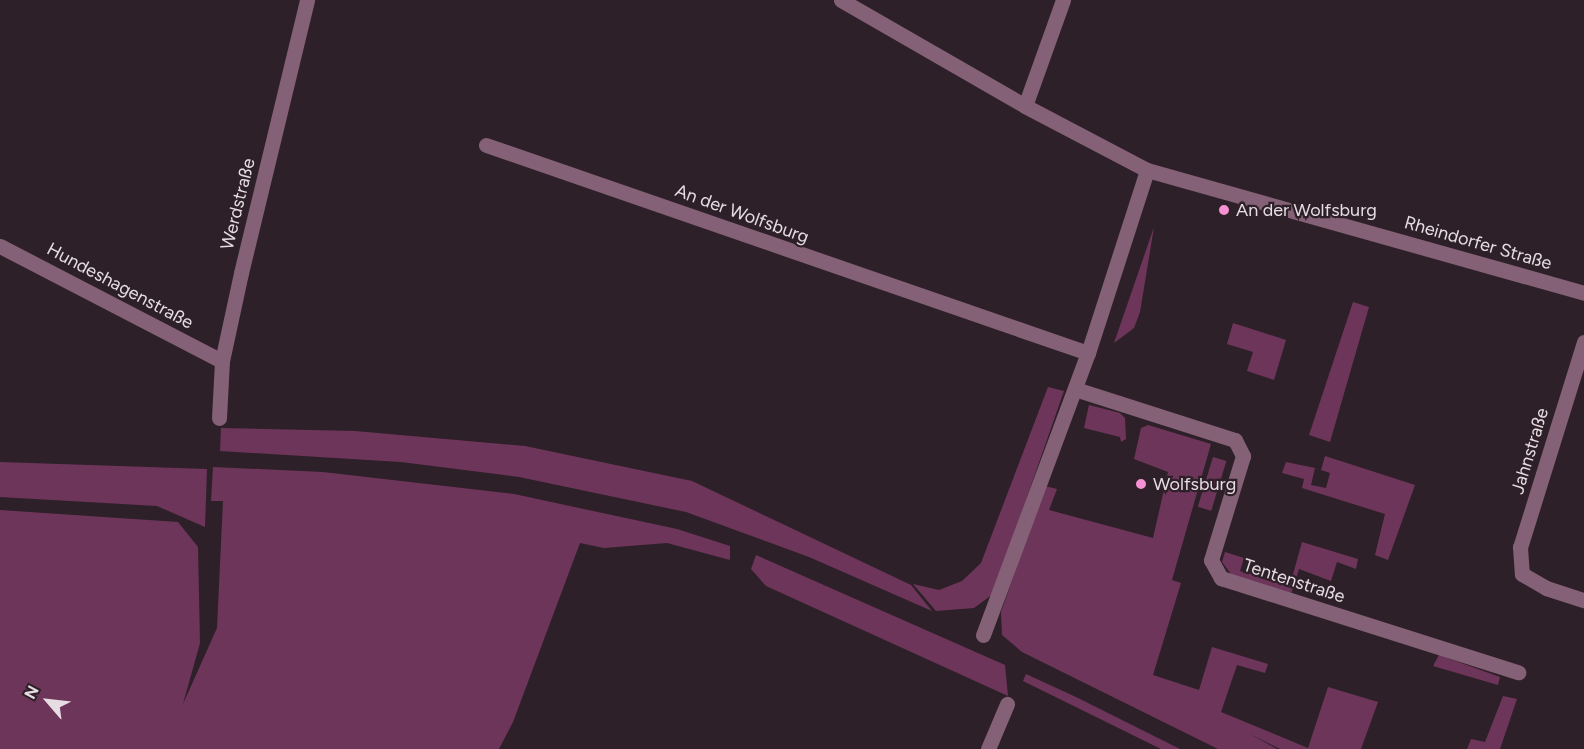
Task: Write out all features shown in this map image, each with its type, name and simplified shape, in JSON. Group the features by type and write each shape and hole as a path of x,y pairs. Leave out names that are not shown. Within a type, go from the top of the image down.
{"street":[{"name":"Werdstraße","path":"219,418 222,362 307,0"},
{"name":"Rheindorfer Straße","path":"841,0 1025,106 1147,170 1584,293"},
{"path":"1025,106 1064,0"},
{"name":"An der Wolfsburg","path":"486,145 1088,353"},
{"path":"983,635 1088,353 1147,170"},
{"name":"Hundeshagenstraße","path":"0,246 222,362"},
{"name":"Jahnstraße","path":"1584,342 1520,547 1522,574 1546,588 1584,600"},
{"name":"Tentenstraße","path":"1075,389 1235,440 1244,456 1211,560 1221,578 1518,672"},
{"path":"988,749 1006,704"}],"shaded area":[{"path":"1154,227 1140,312 1134,328 1114,343"},
{"path":"1353,302 1369,307 1330,442 1309,435"},
{"path":"1233,323 1286,340 1274,380 1247,371 1253,352 1227,344"},
{"path":"1048,387 1064,391 993,594 974,608 936,611 913,584 939,590 962,581 981,563"},
{"path":"1089,405 1120,413 1125,418 1126,439 1121,442 1120,437 1084,428"},
{"path":"1148,425 1211,444 1172,580 1181,583 1153,675 1199,690 1212,647 1268,664 1265,673 1237,665 1221,712 1308,748 1328,687 1378,702 1361,749 1280,749 1250,734 1277,749 1218,749 1022,652 1002,635 1001,612 1045,486 1057,489 1049,510 1153,538 1168,472 1134,459 1141,428"},
{"path":"221,428 355,431 525,446 692,481 911,585 932,611 809,557 686,512 519,477 401,462 220,451"},
{"path":"1325,456 1415,485 1388,560 1375,555 1385,514 1302,488 1304,479 1282,473 1286,462 1315,468 1311,485 1326,488 1330,473 1321,470"},
{"path":"1213,457 1226,461 1211,511 1198,507"},
{"path":"0,462 207,469 205,527 157,506 0,497"},
{"path":"213,467 323,472 514,494 677,529 730,546 730,560 667,543 604,548 580,543 513,722 499,749 0,749 0,510 178,522 198,547 200,643 183,704 217,628 223,501 211,501"},
{"path":"1302,542 1358,559 1356,569 1337,562 1331,581 1299,569 1291,594 1231,574 1222,562 1225,552 1244,558 1240,571 1290,585"},
{"path":"756,555 1005,665 1008,696 766,586 751,569"},
{"path":"1439,655 1500,677 1498,685 1433,666"},
{"path":"1026,674 1180,749 1161,749 1023,681"},
{"path":"1503,696 1517,699 1500,749 1467,749 1471,739 1485,742"}],"place":[{"name":"An der Wolfsburg","path":"1224,210"},
{"name":"Wolfsburg","path":"1141,484"}]}
